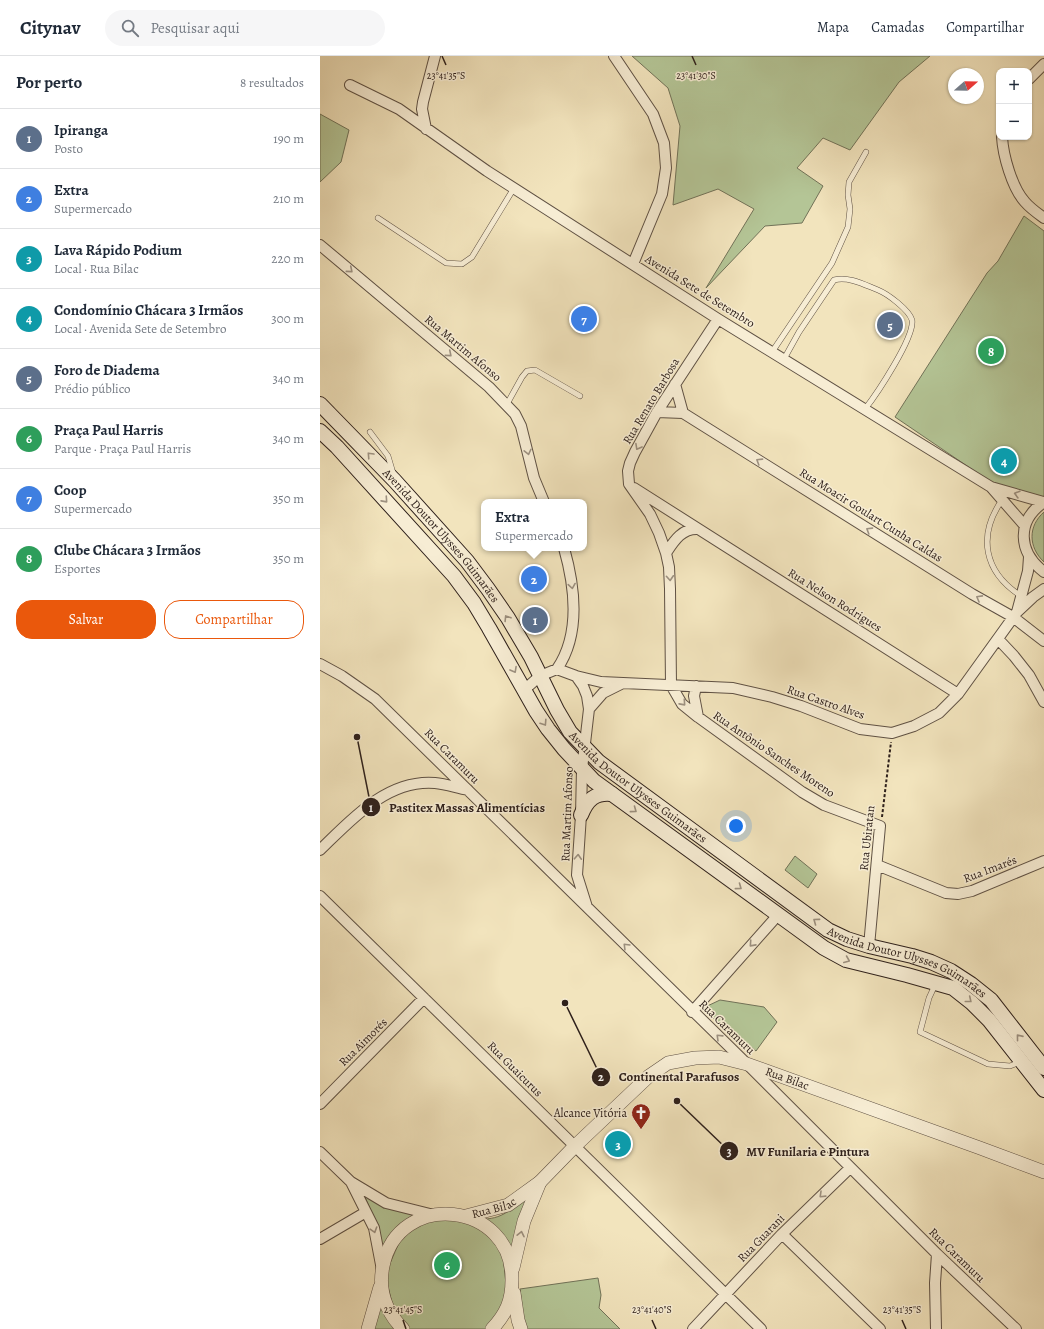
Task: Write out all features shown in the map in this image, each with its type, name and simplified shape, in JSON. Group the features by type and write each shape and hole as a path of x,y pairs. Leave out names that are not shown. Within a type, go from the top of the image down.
{"main road":[{"name":"Avenida Doutor Ulysses Guimarães","path":"320,404 395,481 467,561 508,618 531,657 557,710 570,732 599,762 828,930 847,939 868,946 931,962 951,971 972,984 991,1000 1044,1068"},
{"name":"Avenida Doutor Ulysses Guimarães","path":"320,431 337,447 454,576 482,616 548,729 594,781 824,948 846,960 936,982 953,988 972,1003 989,1020 1044,1090"},
{"path":"581,815 585,805 592,798 602,794 612,794"}],"street":[{"path":"426,129 422,109 425,90 435,56"},
{"path":"614,56 652,114 664,143 666,168 662,194 633,264"},
{"path":"1032,76 1044,64"},
{"name":"Avenida Sete de Setembro","path":"350,85 399,110 514,188 718,319 991,487 1044,502"},
{"name":"Avenida Sete de Setembro","path":"399,110 422,109"},
{"path":"1002,140 1002,145 1015,187 1024,200 1044,218"},
{"name":"Rua Martim Afonso","path":"320,245 489,386 507,404 515,414 521,426 534,478 543,499"},
{"name":"Rua Renato Barbosa","path":"629,484 628,471 630,463 656,412 718,319"},
{"path":"675,384 683,413"},
{"name":"Rua Moacir Goulart Cunha Caldas","path":"656,412 683,413 972,594 1015,615 1044,641"},
{"path":"629,484 650,514 659,533 669,567 671,685"},
{"name":"Rua Nelson Rodrigues","path":"629,484 958,694"},
{"name":"Avenida Sete de Setembro","path":"991,487 1025,526"},
{"path":"1044,502 1035,508 1029,517 1025,526 1024,537 1025,547 1029,557 1044,572"},
{"path":"666,553 675,539 683,532 691,529 698,529"},
{"path":"524,690 540,676 557,669 564,659 571,641 573,593 569,566 565,551"},
{"name":"Rua Castro Alves","path":"1015,615 1028,570 1029,557"},
{"name":"Rua Castro Alves","path":"557,669 576,676 601,682 733,688 772,697 801,706 860,729 892,732 914,726 939,713 958,694 1015,615 1033,597 1044,589"},
{"path":"998,639 1029,675 1044,702"},
{"name":"Rua Caramuru","path":"320,664 342,676 375,699 557,877 692,1012 747,1064 937,1254 1016,1329"},
{"name":"Rua Martim Afonso","path":"576,676 583,686 587,696 589,709 582,769 577,875 587,908"},
{"name":"Rua Castro Alves","path":"589,709 603,693 621,684"},
{"name":"Rua Antônio Sanches Moreno","path":"671,685 682,704 802,792 824,805 880,826"},
{"name":"Rua Antônio Sanches Moreno","path":"696,686 694,696 698,717"},
{"path":"320,850 356,815 385,794 409,784 435,783 468,790"},
{"name":"Rua Ubiratan","path":"868,946 880,826"},
{"name":"Rua Imarés","path":"877,865 946,893 958,894 978,889 1044,861"},
{"path":"557,877 577,875"},
{"name":"Rua Guaicurus","path":"320,896 761,1329"},
{"path":"692,1012 778,915"},
{"name":"Rua Aimorés","path":"320,1104 424,998"},
{"name":"Rua Bilac","path":"466,1216 508,1205 540,1182 575,1146 649,1076 668,1063 695,1058 719,1057 747,1064 1044,1172"},
{"path":"320,1152 352,1182 386,1203 435,1215"},
{"name":"Rua Guarani","path":"693,1329 782,1234 850,1168"},
{"path":"352,1182 374,1228 382,1276 384,1302 395,1321 403,1329"},
{"name":"Rua Bilac","path":"492,1329 502,1318 511,1299 512,1279 524,1221 540,1182"},
{"path":"320,1239 366,1212"},
{"path":"368,1329 382,1276 385,1256 392,1242 406,1227 425,1217 448,1214 466,1216 485,1225 500,1239 510,1258 518,1320 521,1329"},
{"path":"782,1234 880,1329"},
{"path":"936,1329 934,1283 937,1254"}],"lane":[{"path":"772,352 832,263 848,227 850,209 848,196 849,182 866,152"},
{"path":"378,218 446,264 462,264 472,257 514,188"},
{"path":"784,359 799,332 834,280 850,280 888,294 912,320 911,328 900,356 874,398 865,409"},
{"path":"507,404 522,377 527,371 535,370 580,396"},
{"path":"370,432 388,456 395,481"},
{"path":"1002,500 995,510 990,522 988,534 989,553 995,570 1002,581 1021,596"},
{"path":"936,982 929,998 920,1032 988,1064 1010,1066 1021,1062"}],"path":[{"name":"Rua Ubiratan","path":"880,826 892,732"}],"green space":[{"path":"632,56 930,56 899,82 850,150 823,138 797,168 823,186 802,223 765,226 706,288 754,209 718,189 673,205 680,126 668,88"},
{"path":"320,114 349,130 341,162 320,182"},
{"path":"1024,216 1044,231 1044,496 1042,497 992,483 895,417 987,273 998,261"},
{"path":"1044,512 1044,562 1035,550 1032,537 1035,524"},
{"path":"795,856 817,874 808,888 785,870"},
{"path":"720,1000 764,1007 777,1022 756,1051 701,1009"},
{"path":"531,1192 513,1254 484,1219 498,1217 504,1214"},
{"path":"364,1195 390,1208 419,1215 382,1252 378,1227"},
{"path":"435,1219 456,1219 475,1225 491,1237 503,1254 507,1295 499,1314 486,1329 409,1329 395,1314 385,1275 401,1238 417,1226"},
{"path":"598,1278 601,1295 599,1308 620,1329 524,1328 520,1289"},
{"path":"380,1300 396,1329 372,1329"}],"place":[{"name":"Coop","path":"584,319"},
{"name":"Foro de Diadema","path":"890,325"},
{"name":"Clube Chácara 3 Irmãos","path":"991,351"},
{"name":"Condomínio Chácara 3 Irmãos","path":"1004,461"},
{"name":"Extra","path":"534,579"},
{"name":"Ipiranga","path":"535,620"},
{"name":"Pastitex Massas Alimentícias","path":"357,737"},
{"name":"Continental Parafusos","path":"565,1003"},
{"name":"MV Funilaria e Pintura","path":"677,1101"},
{"name":"Alcance Vitória","path":"641,1130"},
{"name":"Lava Rápido Podium","path":"618,1144"},
{"name":"Praça Paul Harris","path":"447,1265"}]}
